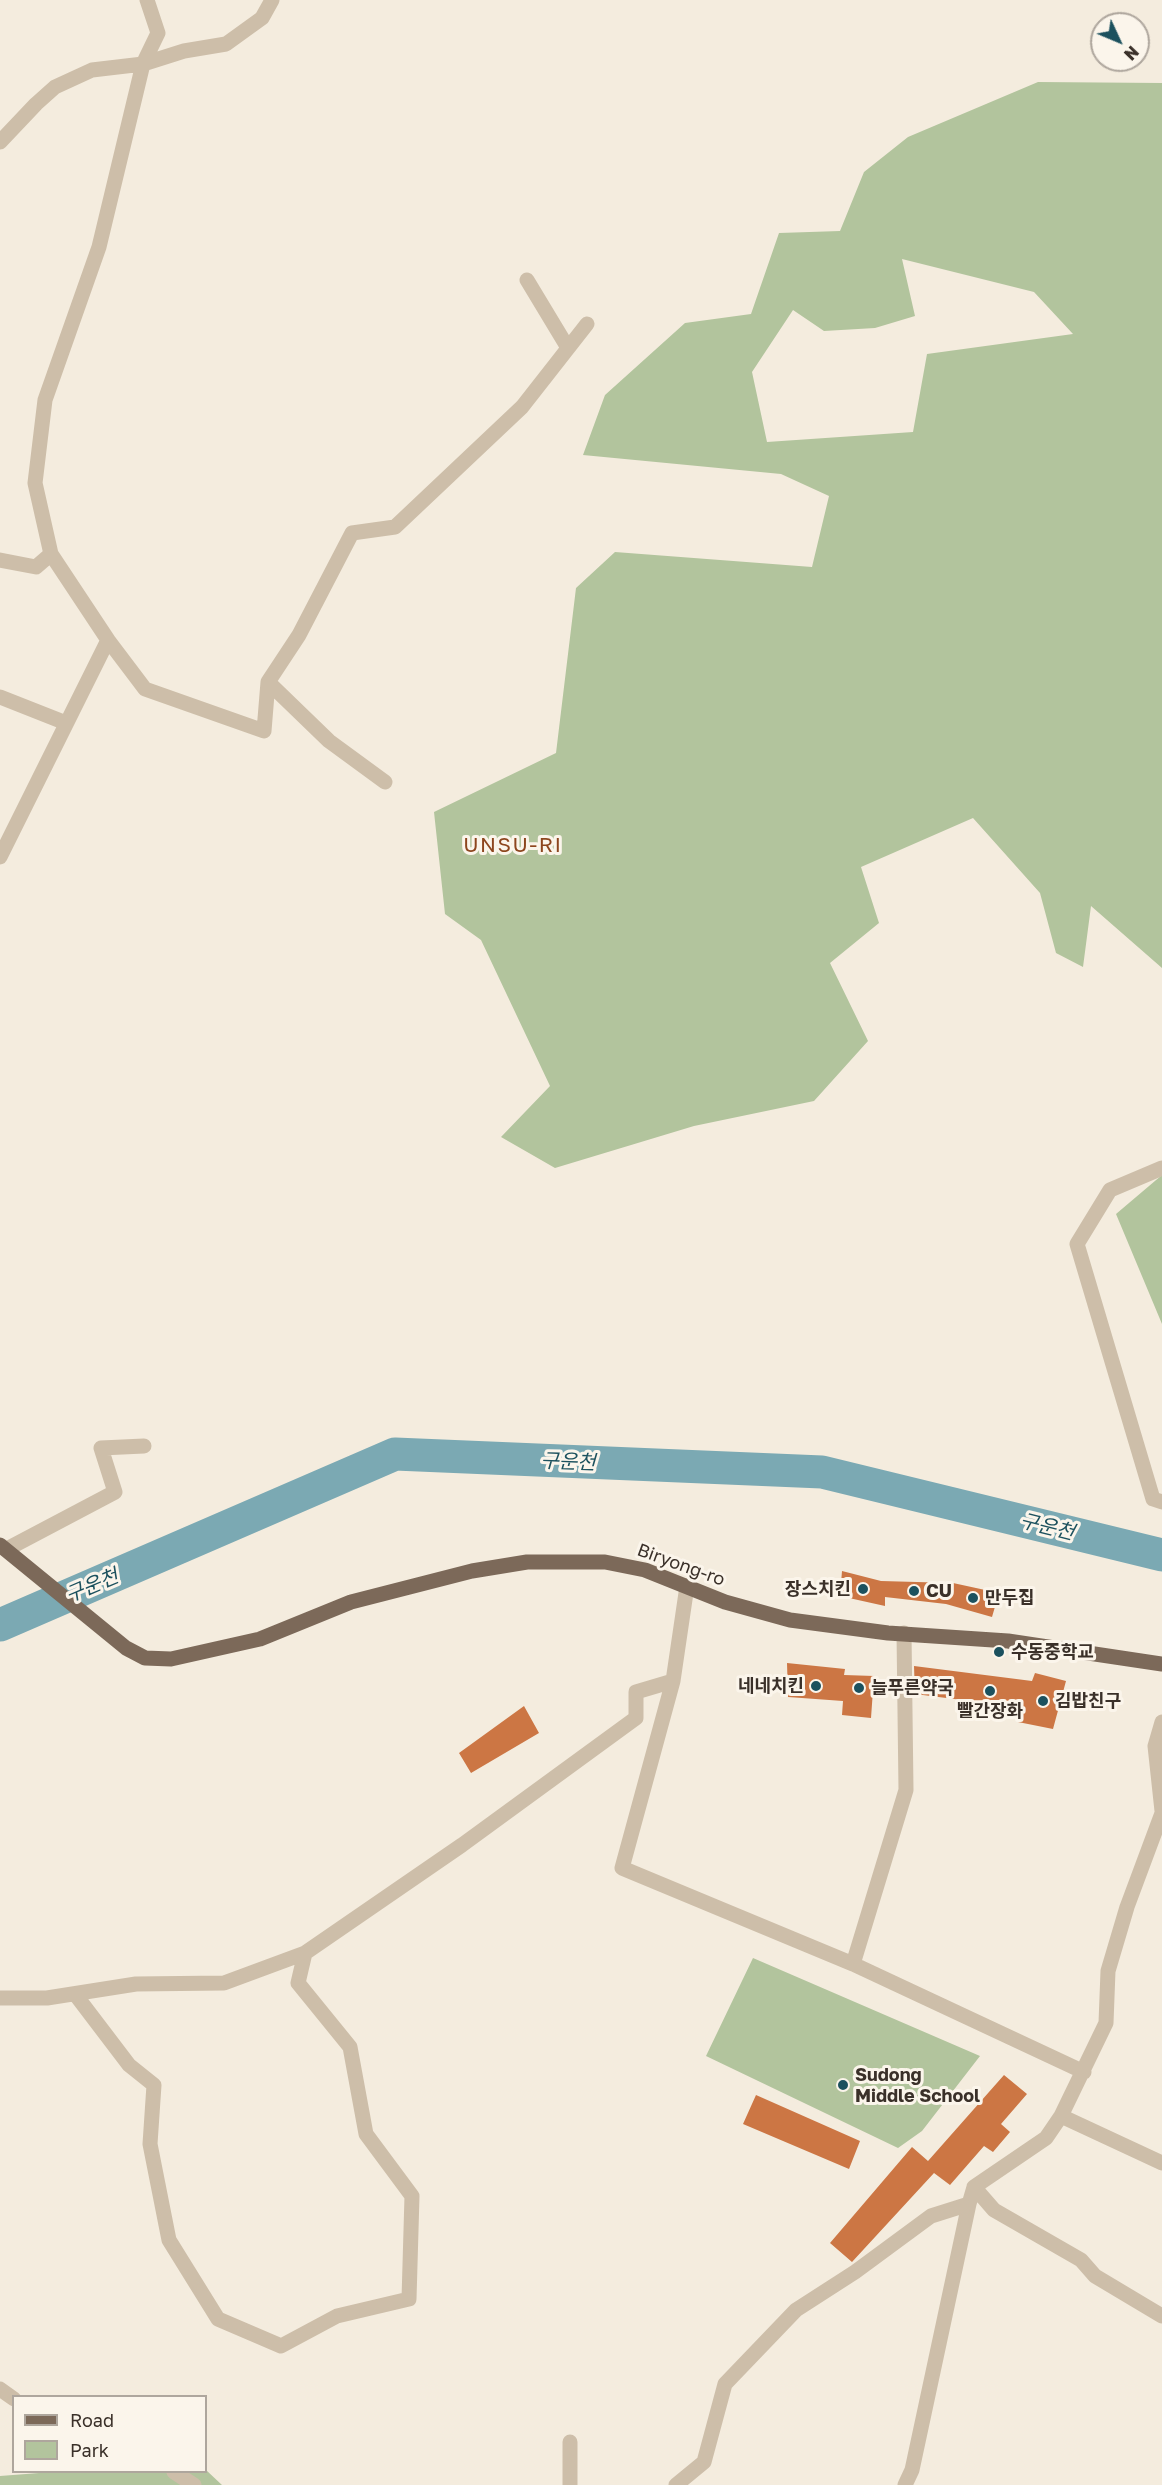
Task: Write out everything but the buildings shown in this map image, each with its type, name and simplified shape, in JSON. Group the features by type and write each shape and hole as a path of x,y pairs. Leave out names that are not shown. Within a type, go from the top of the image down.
{"main road":[{"name":"Biryong-ro","path":"3,1547 126,1648 145,1658 171,1659 260,1639 351,1602 434,1579 527,1562 605,1562 645,1570 725,1602 790,1620 904,1634 1008,1641 1162,1664"}],"street":[{"path":"147,0 158,33 143,64 99,247 45,400 35,483 51,554 108,640 145,689 264,731 268,682 299,635 352,533 395,527 522,406 587,324"},
{"path":"0,142 55,87 92,70 143,64 184,51 226,44 262,18 272,0"},
{"path":"527,280 568,348"},
{"path":"0,560 36,567 51,554"},
{"path":"0,857 108,640"},
{"path":"268,682 329,741 385,782"},
{"path":"0,697 66,723"},
{"path":"1162,1168 1110,1190 1077,1244 1153,1499 1162,1502"},
{"path":"3,1547 116,1492 101,1448 144,1446"},
{"path":"687,1586 673,1681 622,1868 853,1964 1084,2072"},
{"path":"853,1964 906,1790 904,1634"},
{"path":"0,1998 47,1998 136,1984 224,1983 305,1953 462,1845 636,1718 636,1692 673,1681"},
{"path":"905,2485 912,2470 974,2187 1046,2138 1061,2116 1084,2072 1106,2023 1108,1971 1127,1907 1162,1812 1155,1746 1162,1722"},
{"path":"75,1994 129,2065 154,2085 150,2144 169,2240 218,2319 281,2346 338,2316 409,2299 412,2196 366,2134 350,2047 298,1983 305,1953"},
{"path":"1061,2116 1162,2163"},
{"path":"974,2187 994,2210 1081,2260 1095,2276 1162,2316"},
{"path":"676,2485 704,2462 725,2384 796,2310 855,2272 931,2216 969,2204"},
{"path":"570,2442 570,2485"},
{"path":"176,2473 194,2485"}],"green space":[{"path":"1038,82 1162,83 1162,968 1091,906 1083,967 1056,953 1040,893 973,818 861,867 879,923 830,963 868,1041 814,1101 694,1126 555,1168 501,1137 550,1086 481,940 445,914 434,812 556,753 576,588 615,552 812,567 829,496 781,474 583,455 605,395 685,323 751,314 779,233 840,231 864,172 908,137","holes":["902,259 1034,292 1073,334 927,354 913,432 767,442 752,372 793,310 824,331 875,328 915,316"]},
{"path":"1162,1175 1162,1324 1116,1214"},
{"path":"753,1958 980,2056 922,2131 898,2148 706,2056"},
{"path":"207,2471 222,2485 0,2485 0,2476 39,2473 207,2473"}],"waterway":[{"name":"구운천","path":"0,1625 395,1454 822,1472 1162,1555"}],"place":[{"name":"장스치킨","path":"863,1589"},
{"name":"CU","path":"914,1591"},
{"name":"만두집","path":"973,1598"},
{"name":"수동중학교","path":"999,1652"},
{"name":"네네치킨","path":"816,1686"},
{"name":"늘푸른약국","path":"859,1688"},
{"name":"빨간장화","path":"990,1691"},
{"name":"김밥친구","path":"1043,1701"},
{"name":"Sudong Middle School","path":"843,2085"}],"district":[{"name":"UNSU-RI","path":"513,845"}]}
